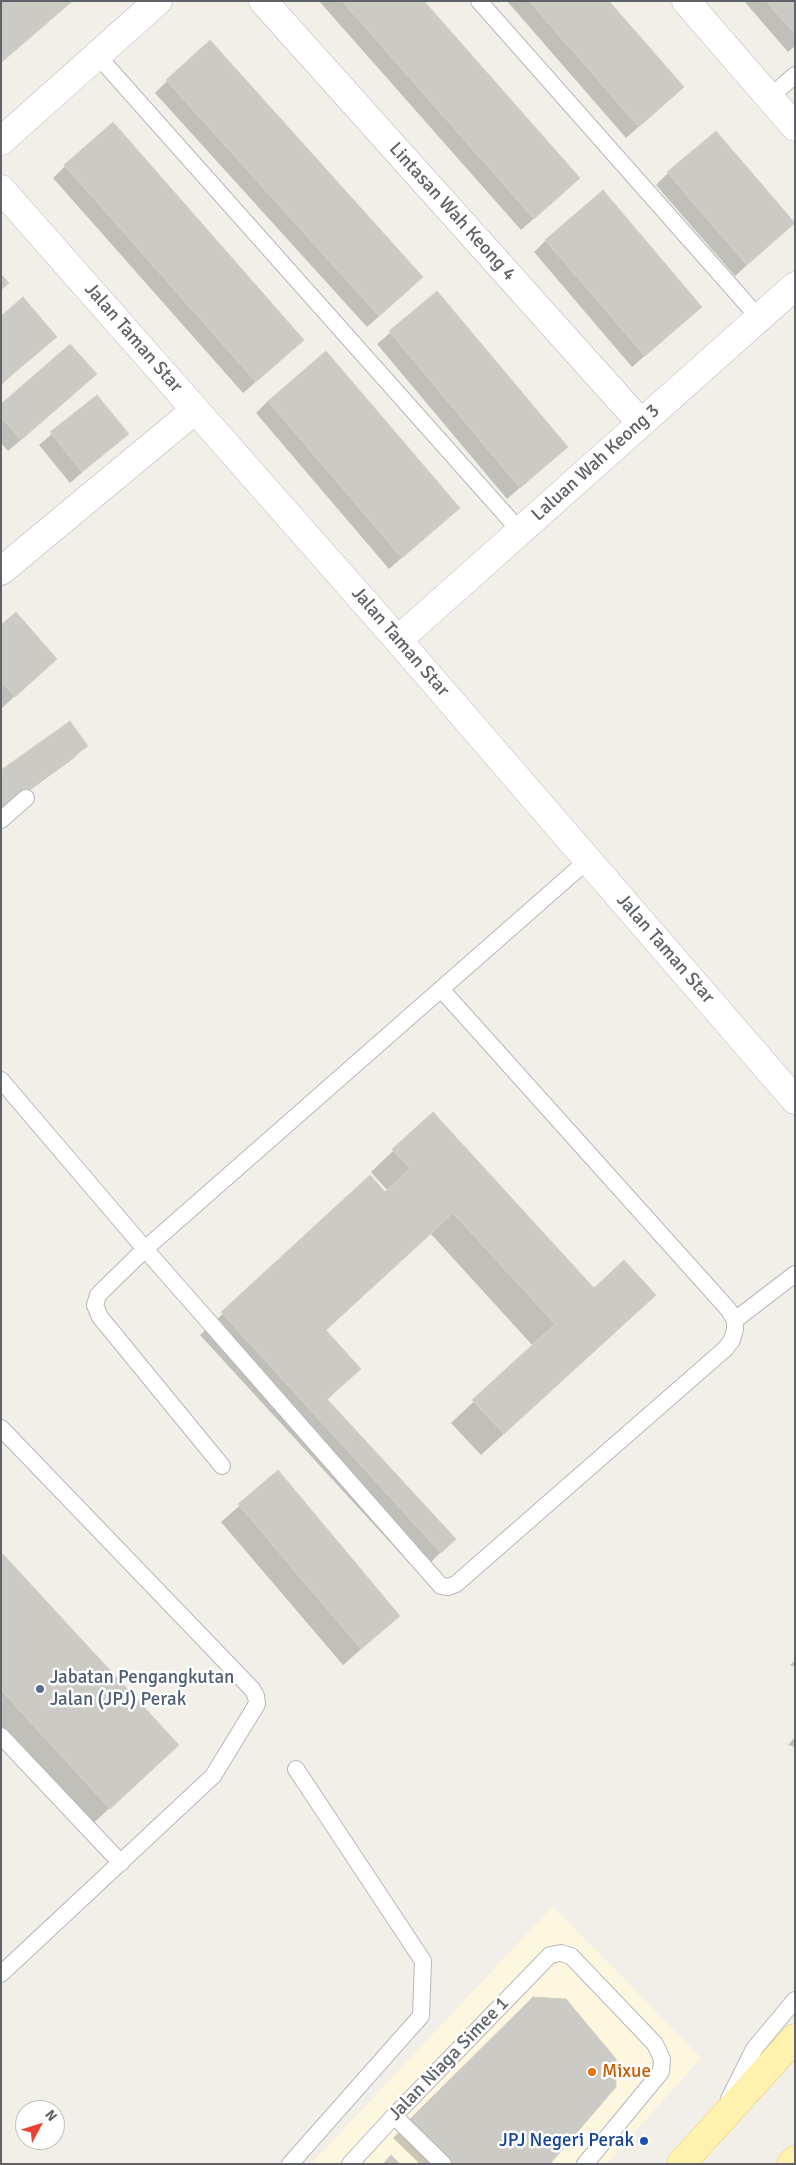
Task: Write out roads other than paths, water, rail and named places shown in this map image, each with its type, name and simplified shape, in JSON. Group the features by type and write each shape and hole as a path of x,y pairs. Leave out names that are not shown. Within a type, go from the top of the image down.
{"main road":[{"path":"681,2164 795,2038"},
{"path":"791,2164 795,2160"}],"street":[{"path":"1,141 158,1"},
{"name":"Lintasan Wah Keong 4","path":"263,1 641,423"},
{"path":"686,1 795,127"},
{"name":"Jalan Taman Star","path":"1,188 398,640 795,1100"},
{"name":"Laluan Wah Keong 3","path":"398,640 795,286"},
{"path":"1,570 195,410"}],"lane":[{"path":"479,1 759,318"},
{"path":"97,55 520,531"},
{"path":"770,97 795,76"},
{"path":"1,820 26,798"},
{"path":"222,1466 100,1317 95,1305 98,1295 145,1249 588,860"},
{"path":"441,989 721,1301 735,1320"},
{"path":"1,1080 145,1249 441,1586 456,1584 725,1349 732,1340 735,1320 795,1274"},
{"path":"1,1428 246,1682 256,1696 257,1704 254,1712 213,1776 121,1864 1,1974"},
{"path":"1,1736 121,1864"},
{"path":"290,2164 421,2016 423,1961 296,1769"},
{"name":"Jalan Niaga Simee 1","path":"350,2164 550,1955 560,1953 571,1956 655,2044 662,2059 661,2072 585,2164"},
{"path":"717,2124 754,2049 795,2000"},
{"path":"394,2116 443,2164"}],"place":[{"name":"Jabatan Pengangkutan Jalan (JPJ) Perak","path":"40,1689"},
{"name":"Mixue","path":"592,2072"},
{"name":"JPJ Negeri Perak","path":"644,2141"}]}
